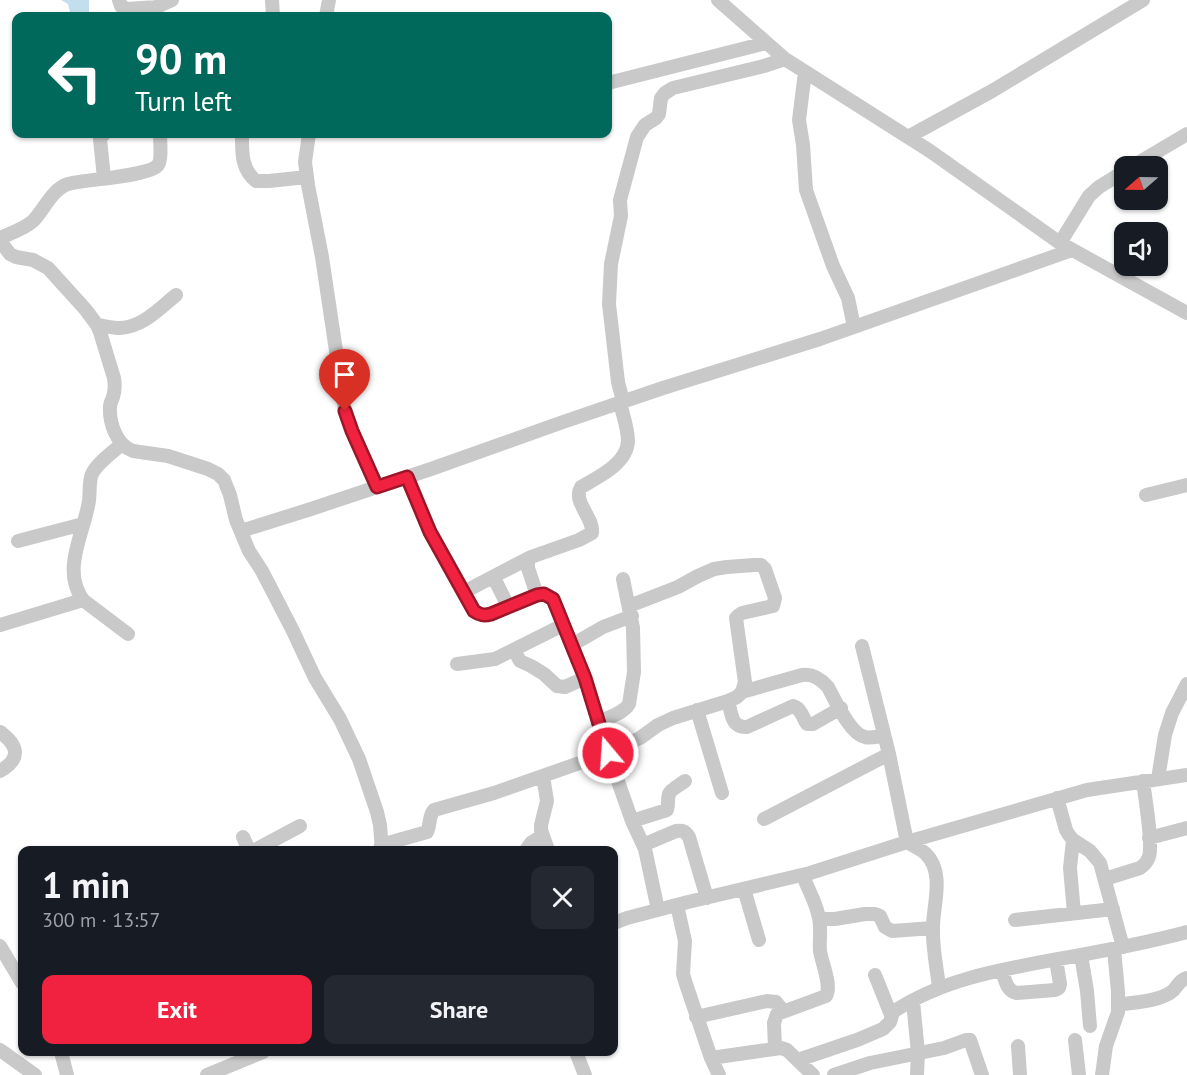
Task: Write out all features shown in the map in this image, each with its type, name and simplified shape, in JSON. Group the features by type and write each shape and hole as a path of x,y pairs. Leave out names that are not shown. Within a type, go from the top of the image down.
{"street":[{"path":"119,0 121,6 128,9 157,12 172,0"},
{"path":"718,0 785,59 909,137 1066,246 1183,306"},
{"path":"909,137 992,91 1143,0"},
{"path":"612,82 766,43"},
{"path":"464,592 531,557 592,533 592,525 578,491 615,465 625,453 628,442 609,304 610,264 621,216 620,200 637,137 645,125 656,118 661,98 673,88 785,59"},
{"path":"806,72 799,120 806,190 833,266 848,298 854,327"},
{"path":"1150,156 1187,134"},
{"path":"101,138 105,178"},
{"path":"160,138 159,165 155,168 137,174 66,184 27,226 0,239 10,255 33,260 48,268 97,325 114,378 115,385 110,409 115,433 122,444 133,451 168,456 208,469 224,480 249,551 262,571 315,678 346,731 369,786 380,825 382,846"},
{"path":"242,138 246,171 263,181 307,177"},
{"path":"308,138 305,162 307,177 322,257 345,411 377,487"},
{"path":"241,531 407,477 622,402 820,339 1066,246 1089,196 1114,178"},
{"path":"97,325 121,328 137,324 177,295"},
{"path":"122,444 96,467 92,474 89,506 74,563 73,577 83,600 128,634"},
{"path":"407,477 424,522 474,611 484,615 491,614 537,595 544,594 553,599 585,678 608,753 643,845 658,910"},
{"path":"1146,495 1187,485"},
{"path":"18,541 84,524"},
{"path":"531,557 527,564 537,595"},
{"path":"388,846 427,832 430,827 430,814 434,810 480,798 608,753 640,738 658,725 737,697 742,692 745,682 736,618 742,613 773,606 775,603 768,576 761,565 714,569 630,611 572,645"},
{"path":"494,578 508,606"},
{"path":"598,722 621,712 629,704 634,672 633,628 622,579"},
{"path":"0,625 83,600"},
{"path":"457,664 491,660 563,625"},
{"path":"862,646 889,754 907,842 929,857 935,874 937,893 933,928 939,988"},
{"path":"514,650 520,661 544,674 557,686 565,687 585,678"},
{"path":"742,692 807,675 818,678 824,682 857,735 870,738 884,735"},
{"path":"1158,779 1172,714 1187,684"},
{"path":"728,701 734,723 739,727 747,727 792,706 798,708 807,724 813,724 840,708"},
{"path":"697,710 722,793"},
{"path":"0,732 9,739 15,755 10,766 0,771"},
{"path":"764,819 889,754"},
{"path":"618,921 803,875 1087,790 1187,775"},
{"path":"543,776 547,801 541,825 546,846"},
{"path":"632,821 667,810 671,791 686,781"},
{"path":"1105,879 1140,868 1145,865 1150,854 1143,782"},
{"path":"1057,798 1066,830 1073,840 1090,851 1100,863 1113,909 1119,948 1118,1012 1106,1046 1102,1075"},
{"path":"262,846 300,826"},
{"path":"1149,838 1187,828"},
{"path":"643,845 676,831 686,832 707,898"},
{"path":"529,846 542,836"},
{"path":"243,837 247,846"},
{"path":"1073,840 1070,868 1074,913"},
{"path":"775,1048 775,1017 777,1014 826,996 828,992 820,950 820,919 803,875"},
{"path":"744,889 759,940"},
{"path":"677,905 685,941 683,974 696,1017 719,1075"},
{"path":"1016,920 1113,909"},
{"path":"820,919 875,914 880,916 885,927 892,931 933,928"},
{"path":"891,1015 899,1008 939,988 962,980 1187,932"},
{"path":"0,946 18,976"},
{"path":"1081,955 1090,1026"},
{"path":"1002,970 1008,988 1012,992 1055,990 1060,984 1056,960"},
{"path":"798,1060 857,1040 883,1029 890,1022 891,1015 876,975"},
{"path":"1118,1005 1163,996 1173,992 1178,982 1187,978"},
{"path":"696,1017 767,1001 776,1002 783,1011"},
{"path":"913,1001 918,1075"},
{"path":"834,1075 870,1063 944,1048 970,1040 982,1075"},
{"path":"1075,1040 1079,1075"},
{"path":"1018,1046 1020,1075"},
{"path":"711,1058 775,1048 787,1050 813,1075"},
{"path":"0,1050 35,1075"},
{"path":"62,1056 67,1075"},
{"path":"207,1075 253,1056"},
{"path":"578,1056 585,1075"}],"water":[{"path":"61,0 89,0 89,12 70,12 68,4"}],"route":[{"path":"345,411 377,487 407,477 424,522 474,611 484,615 491,614 537,595 544,594 553,599 585,678 608,753"}]}
